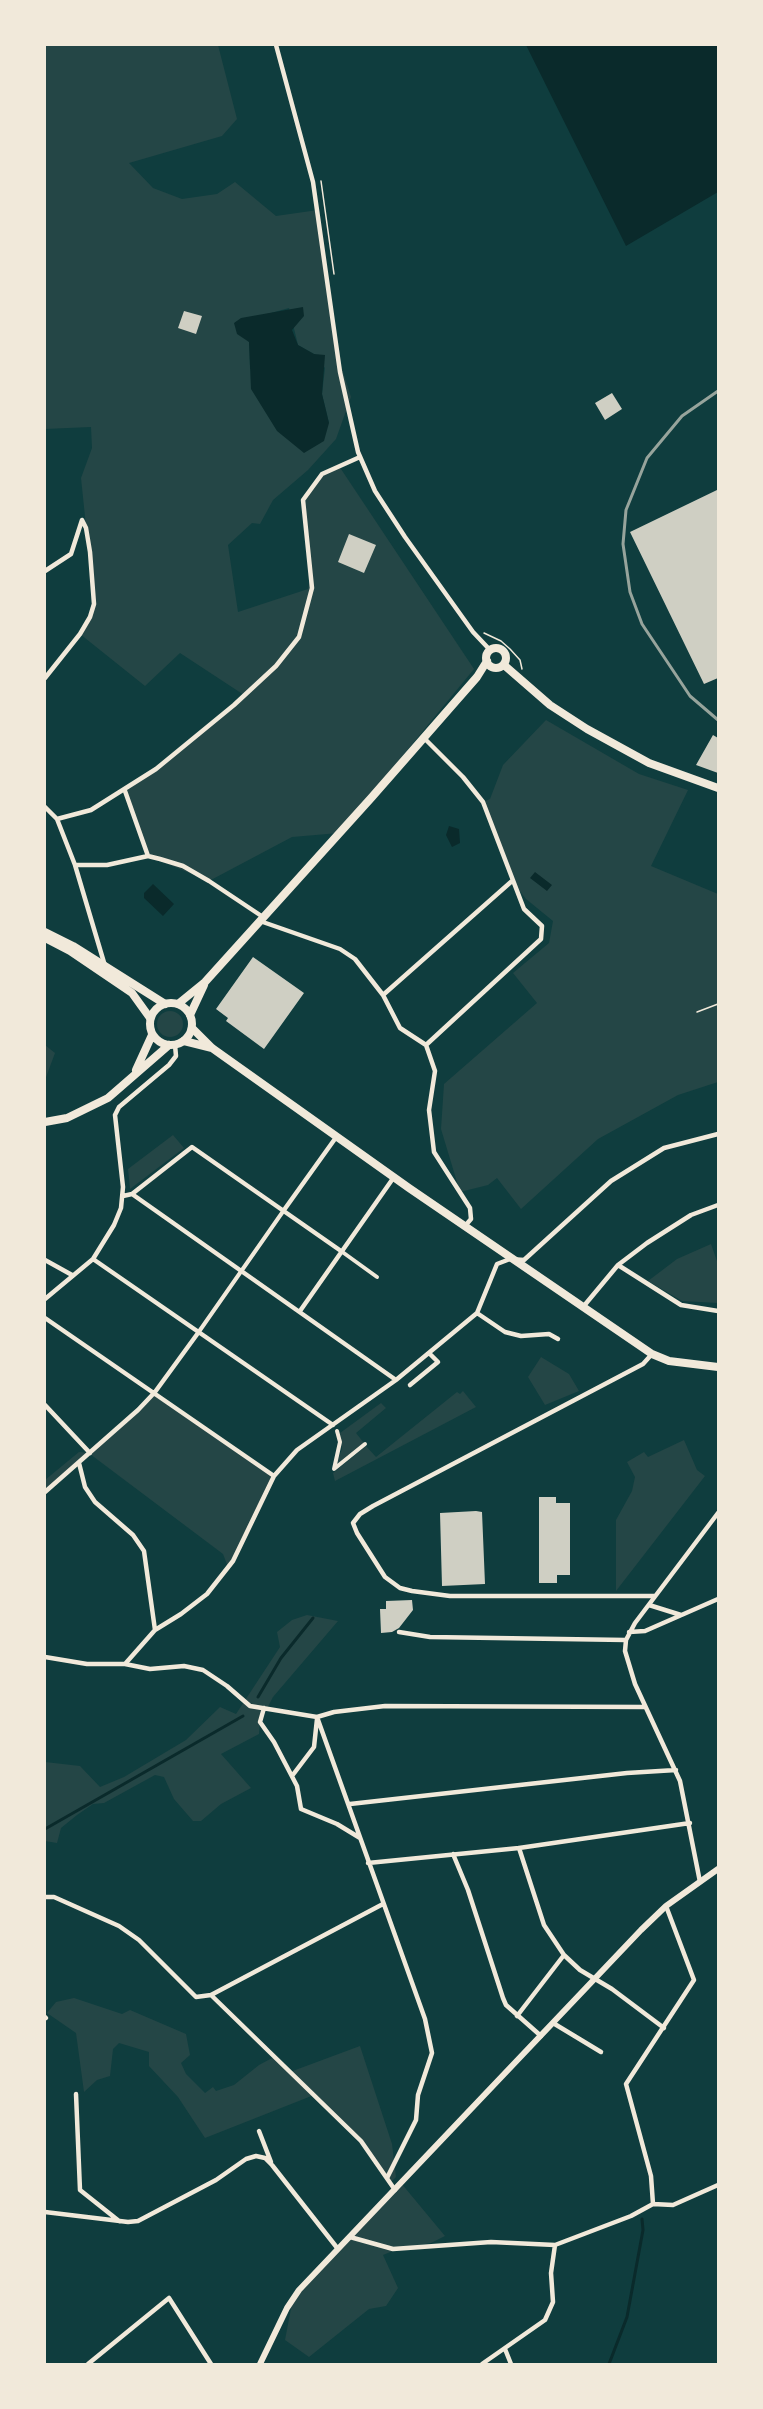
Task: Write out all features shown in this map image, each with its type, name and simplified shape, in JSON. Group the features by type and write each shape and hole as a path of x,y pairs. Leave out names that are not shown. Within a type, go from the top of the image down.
{"highway":[{"path":"127,1082 144,1057 152,1035 150,1018 157,1008 165,1004 178,1004 205,982 472,683 487,661 489,650 499,648 504,652 506,658 499,666 472,683"},
{"path":"487,661 499,666"},
{"path":"45,1122 67,1118 90,1108 127,1082 172,1045 184,1041 192,1028 190,1015 205,982"},
{"path":"178,1004 190,1015"},
{"path":"152,1035 159,1042 172,1045"}],"main road":[{"path":"499,666 550,705 587,729 649,763 718,788"},
{"path":"45,932 73,946 165,1004"},
{"path":"45,938 70,951 132,993 150,1018"},
{"path":"192,1028 212,1048 394,1177 510,1259 652,1354 669,1361 718,1367"},
{"path":"184,1041 212,1048"}],"street":[{"path":"276,45 313,182 340,372 360,457 375,491 399,528 473,632 489,650"},
{"path":"57,819 91,810 161,766 234,705 276,666 298,637 312,588 303,500 322,474 360,457"},
{"path":"45,571 71,554 82,520 86,528 90,552 94,604 90,617 80,634 45,678"},
{"path":"424,738 463,777 483,802 524,909 542,926 541,939 426,1045"},
{"path":"125,790 148,856"},
{"path":"45,807 57,819 75,865 106,967"},
{"path":"75,865 107,865 148,856 183,866 262,919 340,949 355,959 383,995 400,1028 426,1045 435,1071 429,1110 434,1152 470,1208 471,1219 465,1226"},
{"path":"383,995 512,881"},
{"path":"45,1299 93,1259 114,1225 123,1196 115,1115 119,1107 170,1065 176,1056 172,1045"},
{"path":"125,1664 155,1630 207,1594 233,1561 274,1476 297,1450 396,1380 477,1313 497,1264 510,1259 524,1260 610,1181 664,1148 718,1134"},
{"path":"45,1492 90,1454 155,1392 337,1136"},
{"path":"123,1196 132,1194 192,1147 377,1277"},
{"path":"300,1311 394,1177"},
{"path":"132,1194 396,1380"},
{"path":"583,1308 618,1265 681,1221 718,1205"},
{"path":"93,1259 333,1425"},
{"path":"45,1260 72,1275"},
{"path":"618,1265 681,1305 718,1311"},
{"path":"477,1313 505,1332 521,1336 549,1334 558,1339"},
{"path":"45,1318 274,1476"},
{"path":"410,1385 438,1362 429,1353"},
{"path":"652,1354 642,1364 373,1506 360,1514 353,1522 357,1533 385,1577 400,1588 412,1591 450,1596 656,1596"},
{"path":"45,1405 90,1454"},
{"path":"337,1431 340,1442 334,1469 365,1444"},
{"path":"79,1463 85,1487 95,1502 133,1535 144,1551 155,1630"},
{"path":"700,1882 690,1822 676,1770 645,1707 627,1663 626,1640 629,1632 718,1514"},
{"path":"629,1632 645,1631 684,1616 718,1599"},
{"path":"649,1605 684,1616"},
{"path":"399,1632 430,1637 626,1640"},
{"path":"45,1657 87,1664 125,1664 150,1669 184,1666 203,1670 227,1686 250,1706 317,1717 334,1712 385,1706 645,1707"},
{"path":"264,1708 260,1722 297,1786 301,1809 337,1824 360,1838"},
{"path":"292,1776 314,1747 317,1717"},
{"path":"317,1717 425,2019 432,2053 418,2096 416,2120 387,2178"},
{"path":"350,1804 676,1770"},
{"path":"368,1863 519,1848 690,1822"},
{"path":"519,1848 544,1925 564,1955 594,1980 612,1989 664,2028"},
{"path":"453,1854 468,1890 503,1998 518,2016 541,2036"},
{"path":"260,2364 294,2296 666,1906 718,1869"},
{"path":"45,1897 54,1897 119,1926 139,1940 196,1997 211,1995 382,1904"},
{"path":"653,2204 651,2176 626,2084 694,1980 666,1906"},
{"path":"518,2016 564,1955"},
{"path":"211,1995 361,2140 395,2190"},
{"path":"553,2024 601,2052"},
{"path":"76,2094 80,2190 119,2221"},
{"path":"259,2131 272,2165"},
{"path":"45,2212 119,2221 138,2221 216,2180 246,2159 256,2156 265,2158 272,2165 338,2249"},
{"path":"350,2237 393,2249 481,2245 491,2242 555,2246 631,2216 653,2204 673,2205 718,2185"},
{"path":"482,2364 544,2320 553,2302 551,2273 555,2246"},
{"path":"88,2364 169,2298 211,2364"},
{"path":"505,2349 511,2364"}],"path":[{"path":"320,180 334,280"},
{"path":"482,632 501,640 520,660"},
{"path":"697,1012 718,1004"}],"shaded area":[{"path":"45,45 218,45 237,119 222,136 129,163 153,188 182,199 217,194 235,182 276,216 318,210 338,356 351,397 336,439 308,470 273,500 260,524 252,523 228,545 238,612 308,589 311,575 303,500 322,474 339,466 474,669 339,833 292,837 209,881 148,856 125,791 191,742 244,695 180,653 145,686 80,634 94,603 81,478 92,448 91,427 45,429","holes":["289,308 298,345 314,354 325,368 322,394 329,423 250,368 249,342 235,323"]},
{"path":"526,45 718,45 718,192 626,246"},
{"path":"303,307 304,316 292,330 298,345 314,354 325,355 322,394 329,423 324,441 304,453 277,431 251,389 249,342 237,334 234,323 241,318"},
{"path":"546,720 639,774 688,790 651,866 718,894 718,1082 678,1095 598,1139 521,1209 497,1178 488,1185 460,1192 441,1129 444,1084 537,1003 513,973 549,943 553,921 526,899 512,881 483,802 490,799 503,765"},
{"path":"449,826 459,829 460,843 452,847 446,835"},
{"path":"535,872 552,885 547,891 530,878"},
{"path":"153,884 174,904 163,916 144,898 144,893"},
{"path":"170,1011 179,1015 183,1024 179,1033 170,1037 161,1033 157,1024 161,1015"},
{"path":"45,1045 55,1053 45,1080"},
{"path":"173,1135 184,1148 130,1189 128,1169"},
{"path":"711,1244 718,1264 718,1303 682,1301 648,1281 677,1259"},
{"path":"541,1357 569,1374 579,1391 545,1405 528,1377"},
{"path":"463,1391 476,1407 335,1481 333,1473 366,1446 376,1457 457,1392 460,1394"},
{"path":"155,1392 274,1476 228,1567 223,1554 90,1454 45,1492 45,1480 79,1452 90,1453"},
{"path":"381,1403 386,1408 356,1433 364,1443 336,1465 342,1449 340,1433"},
{"path":"684,1440 697,1470 705,1476 616,1591 616,1520 632,1491 635,1477 627,1462 644,1452 648,1457"},
{"path":"307,1615 338,1621 273,1697 260,1722 259,1734 221,1754 251,1788 221,1804 201,1821 193,1821 174,1799 164,1777 155,1775 104,1803 93,1804 77,1815 61,1828 57,1843 45,1841 45,1762 80,1766 100,1787 124,1777 186,1740 220,1707 236,1714 280,1647 277,1632 292,1620"},
{"path":"74,1998 122,2014 130,2010 186,2034 190,2055 181,2063 186,2074 205,2093 213,2087 216,2091 234,2085 259,2065 274,2057 290,2072 360,2046 392,2144 396,2177 390,2183 361,2141 314,2095 205,2138 178,2097 149,2066 149,2052 119,2043 113,2049 110,2076 97,2080 84,2092 76,2033 47,2013 56,2002"},
{"path":"401,2183 445,2236 431,2243 400,2248 383,2255 398,2288 386,2306 369,2309 309,2357 285,2340 293,2298"}],"building":[{"path":"184,311 202,316 196,334 178,328"},
{"path":"612,393 622,409 605,420 595,403"},
{"path":"717,490 718,678 704,684 630,532"},
{"path":"349,534 376,545 364,573 338,562"},
{"path":"713,735 718,738 718,773 696,765"},
{"path":"253,957 304,993 264,1049 226,1021 228,1018 216,1009"},
{"path":"539,1497 556,1497 556,1503 570,1503 570,1575 557,1575 557,1583 539,1583"},
{"path":"482,1512 485,1584 442,1586 440,1513"},
{"path":"412,1600 413,1610 399,1628 392,1632 381,1633 380,1609 386,1609 386,1601"}],"waterway":[{"path":"258,1697 281,1658 313,1618"},
{"path":"45,1829 243,1716"},
{"path":"609,2364 627,2317 643,2230 642,2219"}],"railway":[{"path":"718,391 682,416 647,458 626,510 623,544 630,592 642,624 690,696 718,720"}]}
